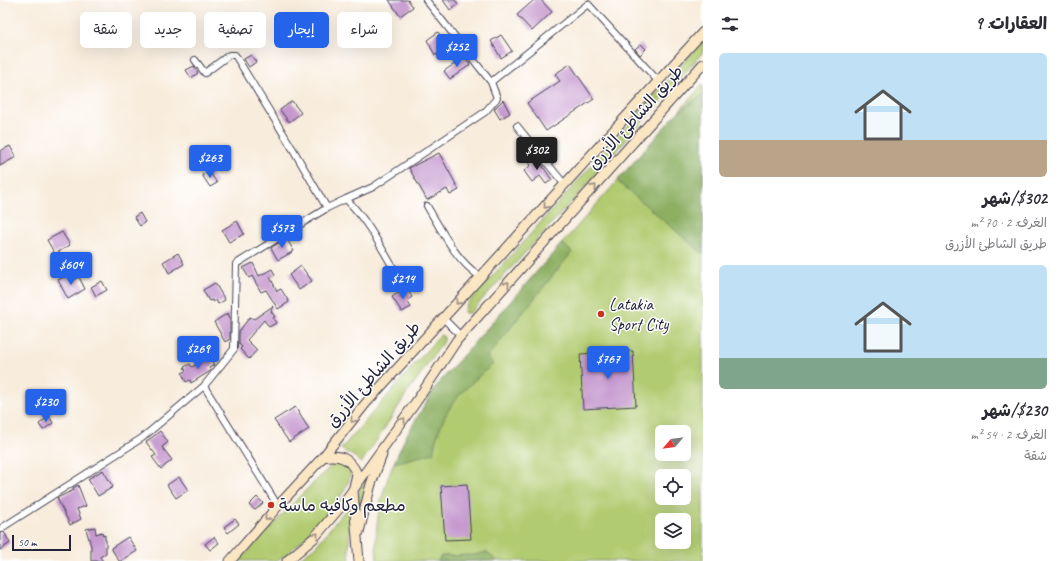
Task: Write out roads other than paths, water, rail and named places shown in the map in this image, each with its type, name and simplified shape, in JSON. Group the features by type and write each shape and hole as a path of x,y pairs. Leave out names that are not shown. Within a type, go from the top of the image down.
{"main road":[{"name":"طريق الشاطئ الأزرق","path":"230,561 323,457 366,403 703,32"},
{"name":"طريق الشاطئ الأزرق","path":"287,561 314,538 353,490 461,336 703,64"},
{"path":"357,540 371,484 387,442"},
{"path":"323,457 333,455 341,457 353,465 357,474 353,490 359,561"}],"street":[{"path":"0,529 142,438 204,386 234,349 236,264 327,208 374,188 486,112 497,98 491,82 426,0"},
{"path":"491,82 588,2 659,82"},
{"path":"195,60 205,73 229,55 235,55 327,208"},
{"path":"517,126 565,185"},
{"path":"346,199 353,205 366,223 401,281"},
{"path":"427,206 448,241 471,270 481,277"},
{"path":"443,318 461,336"},
{"path":"204,386 278,506"}],"place":[{"name":"Latakia Sport City","path":"601,314"},
{"name":"مطعم وكافيه ماسة","path":"271,505"}]}
